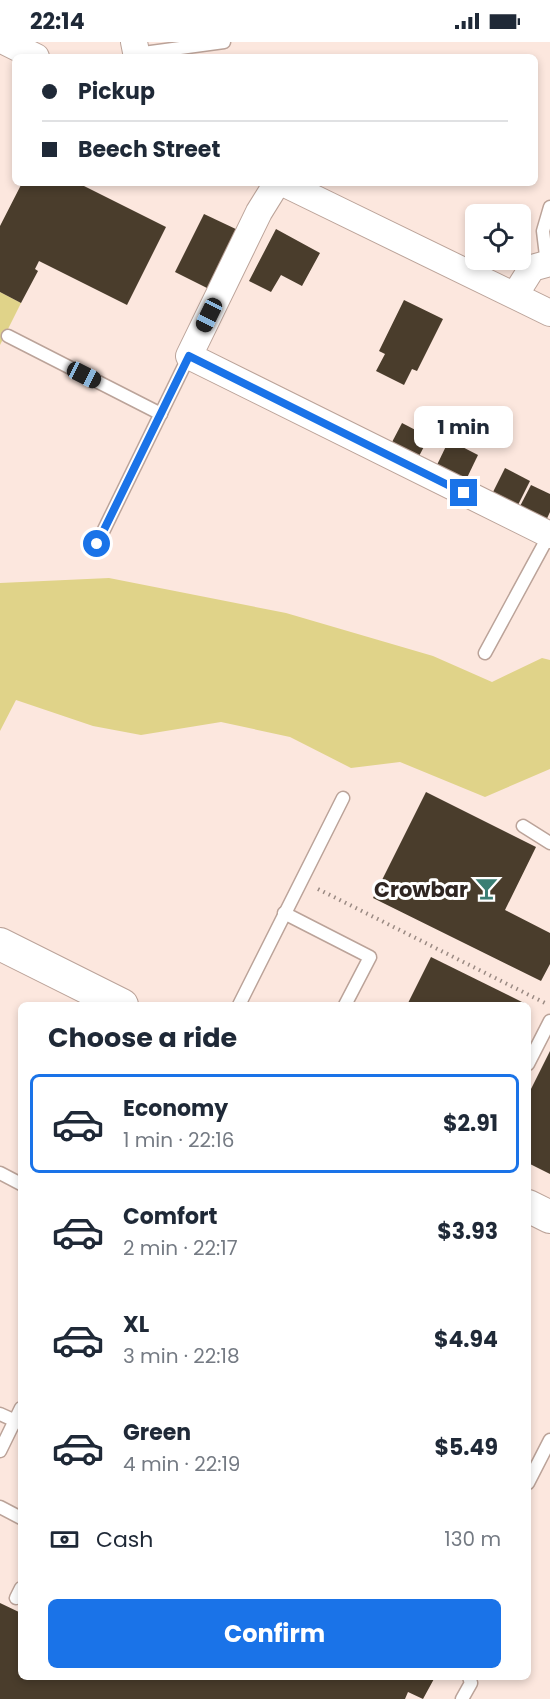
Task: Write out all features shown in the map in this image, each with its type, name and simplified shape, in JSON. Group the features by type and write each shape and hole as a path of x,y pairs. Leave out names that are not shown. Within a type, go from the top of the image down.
{"street":[{"path":"6,42 30,54"},
{"path":"275,186 259,212 189,356 549,535"},
{"path":"289,186 550,313"},
{"path":"515,295 532,268 548,263"},
{"path":"0,944 116,1002"},
{"path":"531,1208 550,1217"}],"lane":[{"path":"136,51 224,42"},
{"path":"548,263 543,231 550,207"},
{"path":"8,336 161,414"},
{"path":"97,544 189,356"},
{"path":"485,653 549,535"},
{"path":"240,1002 343,798"},
{"path":"523,826 550,843"},
{"path":"284,914 370,957 347,1002"},
{"path":"531,1058 550,1021"},
{"path":"0,1173 18,1182"},
{"path":"0,1413 18,1422 0,1451"},
{"path":"531,1477 550,1440"},
{"path":"0,1507 18,1516"},
{"path":"462,1699 471,1683 470,1680"}],"path":[{"path":"302,880 550,1006"}],"shaded area":[{"path":"0,292 21,303 0,345"},
{"path":"109,578 286,613 433,656 492,682 542,658 550,660 550,769 485,797 400,762 351,768 290,737 221,722 141,735 93,726 16,700 0,731 0,583"}],"building":[{"path":"20,186 84,186 166,227 127,305 39,261 35,269 38,271 21,303 0,292 0,226"},
{"path":"204,214 240,231 211,290 175,272"},
{"path":"276,229 320,253 302,286 281,275 271,292 249,281"},
{"path":"404,300 443,319 417,371 412,369 404,385 376,371 385,354 379,351"},
{"path":"402,423 429,437 417,460 390,446"},
{"path":"449,440 478,455 464,484 435,469"},
{"path":"505,468 530,481 515,511 490,498"},
{"path":"531,485 550,494 550,512 544,525 517,512"},
{"path":"426,792 536,847 505,910 550,933 550,964 541,981 373,898"},
{"path":"431,957 522,1002 408,1002"},
{"path":"550,1051 550,1174 531,1164 531,1089"},
{"path":"0,1603 18,1612 18,1680 433,1680 423,1699 408,1692 405,1699 0,1699"}],"place":[{"name":"Crowbar","path":"486,889"}],"route":[{"path":"97,544 189,356 464,493"}]}
